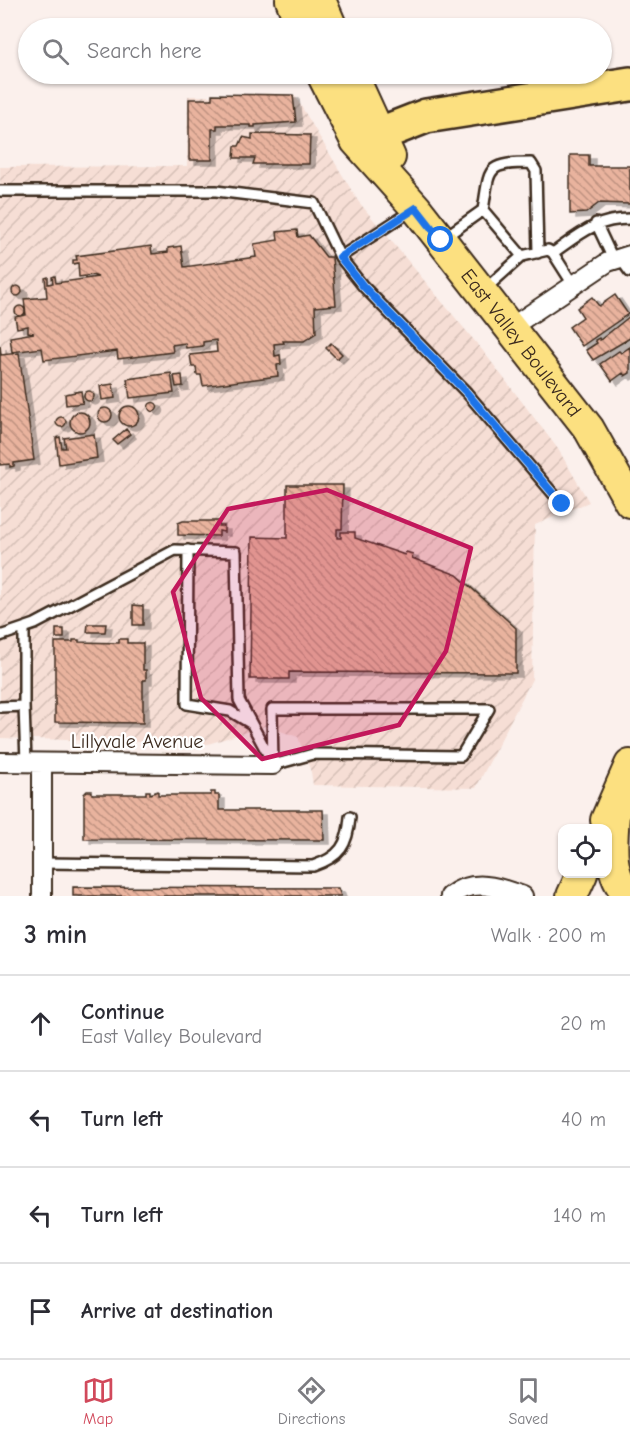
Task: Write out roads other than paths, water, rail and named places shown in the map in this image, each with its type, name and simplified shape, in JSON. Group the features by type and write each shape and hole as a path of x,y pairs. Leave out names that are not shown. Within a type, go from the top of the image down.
{"highway":[{"path":"368,138 426,116 630,84"}],"main road":[{"path":"291,0 298,18"},
{"path":"320,0 328,18"},
{"path":"329,84 368,138"},
{"path":"354,84 368,138"},
{"name":"East Valley Boulevard","path":"368,138 413,205 589,429 627,488"},
{"path":"605,824 630,765"},
{"path":"615,801 614,863 623,889 630,894"},
{"path":"572,896 580,878"}],"street":[{"path":"510,328 621,257"},
{"name":"Lillyvale Avenue","path":"0,762 273,765"},
{"path":"34,763 42,863 42,896"},
{"path":"450,896 473,885 496,886 524,896"}],"lane":[{"path":"441,240 483,210 489,175 493,170 502,163 531,164 536,171 538,253"},
{"path":"0,191 216,191 314,203 340,257 363,286 467,393 562,504"},
{"path":"340,257 413,205"},
{"path":"483,210 522,256"},
{"path":"553,253 596,224 610,219 630,219"},
{"path":"596,224 630,272"},
{"path":"482,292 522,256 548,250 553,253 574,286"},
{"path":"0,636 24,628 175,550 236,552 239,700 273,765"},
{"path":"188,550 187,705 230,711 250,723"},
{"path":"24,628 24,706 34,763"},
{"path":"0,707 24,706"},
{"path":"272,709 489,709 461,756 314,754 273,765 272,709"},
{"path":"42,863 314,866 334,859 348,836 350,817"}]}
